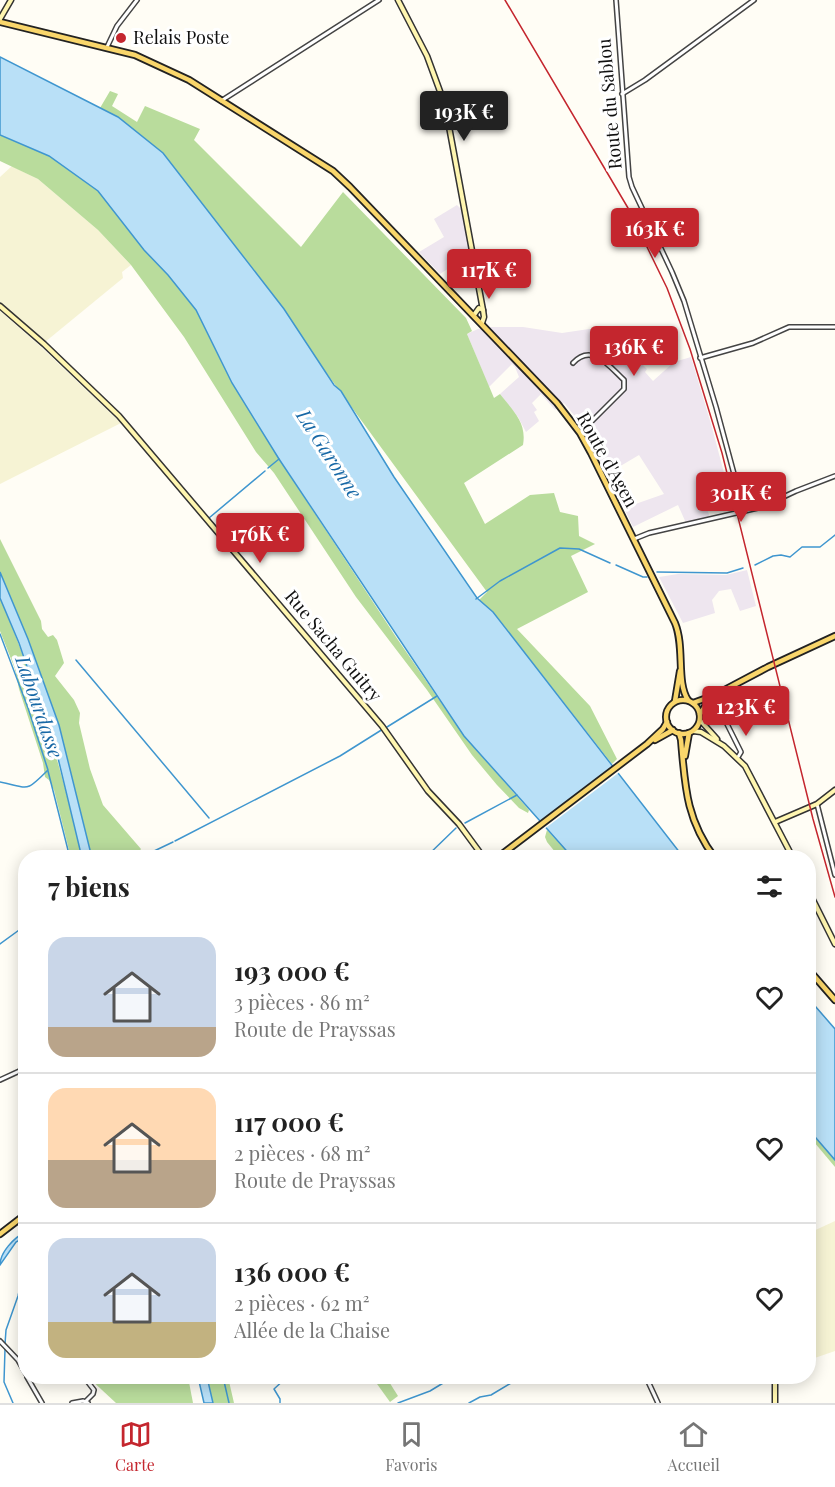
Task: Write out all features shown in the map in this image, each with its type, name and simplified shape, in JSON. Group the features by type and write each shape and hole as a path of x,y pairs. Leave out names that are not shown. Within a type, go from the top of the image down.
{"main road":[{"name":"Route d'Agen","path":"0,20 135,55 187,79 333,171 482,323 557,403 580,433 675,623 681,650 683,690 690,701"},
{"path":"508,850 645,746 663,729 667,722 668,709 675,702 706,699 835,636"},
{"name":"Route d'Agen","path":"675,702 681,650"},
{"path":"684,771 691,732 706,705 740,682"},
{"path":"690,701 700,717"},
{"path":"667,722 673,730 679,733 691,732"},
{"path":"645,746 673,730"},
{"path":"679,733 687,798 693,820 710,850"},
{"path":"816,978 835,1000"},
{"path":"0,1234 18,1220"}],"street":[{"path":"0,20 11,0"},
{"path":"107,47 117,26 137,0"},
{"path":"221,101 379,0"},
{"path":"398,0 428,56 445,105 482,301 481,309 484,318 482,323"},
{"name":"Route du Sablou","path":"616,0 629,177 684,301 744,511"},
{"path":"622,94 645,80 754,0"},
{"name":"Rue Sacha Guitry","path":"0,306 44,344 127,425 382,726 424,786 459,824 479,850"},
{"path":"474,315 481,309"},
{"path":"700,358 753,343 789,327 835,327"},
{"path":"573,363 582,356 590,354 599,356 624,380 625,384 624,388 580,433"},
{"path":"634,539 649,533 771,504 796,491 835,476"},
{"path":"723,716 741,752 738,757"},
{"path":"700,717 704,727 738,757 751,775 789,850"},
{"path":"691,732 701,732 724,746"},
{"path":"775,822 817,804 835,790"},
{"path":"817,804 835,875"},
{"path":"816,906 835,944"},
{"path":"0,1080 18,1072"},
{"path":"1,1342 18,1360"},
{"path":"31,1384 42,1403"},
{"path":"72,1403 87,1402 94,1390 89,1384"},
{"path":"649,1384 658,1403"},
{"path":"775,1403 776,1384"}],"shaded area":[{"path":"12,166 38,179 98,230 131,265 122,272 123,278 45,342 0,304 0,177"},
{"path":"457,205 462,210 470,254 440,274 419,252 444,237 434,219"},
{"path":"0,311 121,423 0,484"},
{"path":"490,327 523,327 562,333 589,329 617,333 626,349 647,369 645,372 653,381 674,362 691,357 727,484 702,497 710,517 686,523 678,505 633,527 624,508 664,494 639,455 607,474 583,426 564,403 555,410 541,394 532,403 537,410 534,412 539,421 526,432 518,417 500,394 519,377 515,367 512,364 489,387 467,334"},
{"path":"747,570 756,606 740,611 731,589 719,591 712,600 715,613 683,623 659,577 678,574 726,575"},
{"path":"835,1221 835,1351 816,1358 816,1230"}],"green space":[{"path":"110,91 118,94 112,106 137,122 145,106 200,129 194,140 301,247 343,192 466,318 472,331 467,334 494,398 500,394 514,412 521,423 524,437 523,445 464,483 485,524 530,495 554,493 560,512 578,516 579,536 595,544 571,556 588,592 517,629 590,706 617,759 612,764 493,612 479,600 487,592 202,203 118,117 100,108"},
{"path":"0,135 49,156 98,191 144,250 196,310 232,383 396,637 464,736 529,810 528,813 519,808 472,755 427,690 356,597 274,473 256,452 184,337 131,265 98,230 38,179 0,161"},
{"path":"0,539 41,621 42,629 48,637 53,635 57,640 64,663 55,676 74,700 80,713 79,723 90,769 103,805 140,850 90,850 59,725 28,639 0,572"},
{"path":"0,598 47,726 80,850 69,850 54,790 45,777 43,763 19,689 15,669 0,631"},
{"path":"547,830 566,850 554,850 545,837"},
{"path":"816,1139 835,1160 835,1167 816,1144"},
{"path":"96,1384 189,1384 193,1403 116,1403"},
{"path":"209,1384 230,1384 234,1403 213,1403"},
{"path":"377,1384 390,1384 398,1396 390,1402"}],"water":[{"name":"La Garonne","path":"0,57 118,117 163,153 284,309 334,385 341,391 394,477 477,598 493,612 678,850 566,850 464,736 279,459 232,383 196,310 144,250 98,191 49,156 0,135"},
{"path":"0,572 28,639 59,725 90,850 80,850 58,758 19,643 0,598"},
{"path":"816,1007 835,1029 835,1160 816,1138"},
{"path":"18,1237 18,1241 0,1265 2,1255"},
{"path":"200,1384 209,1384 213,1403 204,1403"}],"pier":[{"path":"616,764 621,771 543,830 537,824"}],"waterway":[{"path":"268,468 279,459"},
{"path":"209,518 265,471"},
{"path":"755,565 773,556 790,557 802,547 820,547 835,535"},
{"path":"476,599 500,581 560,548 579,549 610,563"},
{"path":"616,565 647,577"},
{"path":"657,572 727,573 743,568"},
{"name":"Labourdasse","path":"0,634 48,770 27,787 0,782"},
{"path":"76,660 209,818"},
{"path":"387,727 437,696"},
{"path":"175,841 340,756 383,729"},
{"path":"48,771 68,850"},
{"path":"465,823 517,795"},
{"path":"433,850 456,828"},
{"path":"156,850 173,842"},
{"path":"0,944 18,931"},
{"path":"5,1344 6,1330 18,1296"},
{"path":"5,1349 4,1382 13,1403"},
{"path":"225,1384 229,1403"},
{"path":"279,1384 274,1389 280,1403"},
{"path":"398,1403 430,1391 442,1384"},
{"path":"469,1403 480,1397 491,1395 509,1384"}],"railway":[{"path":"505,0 628,208 667,288 690,349 722,453 813,819 835,897"}],"place":[{"name":"Relais Poste","path":"121,38"}]}
